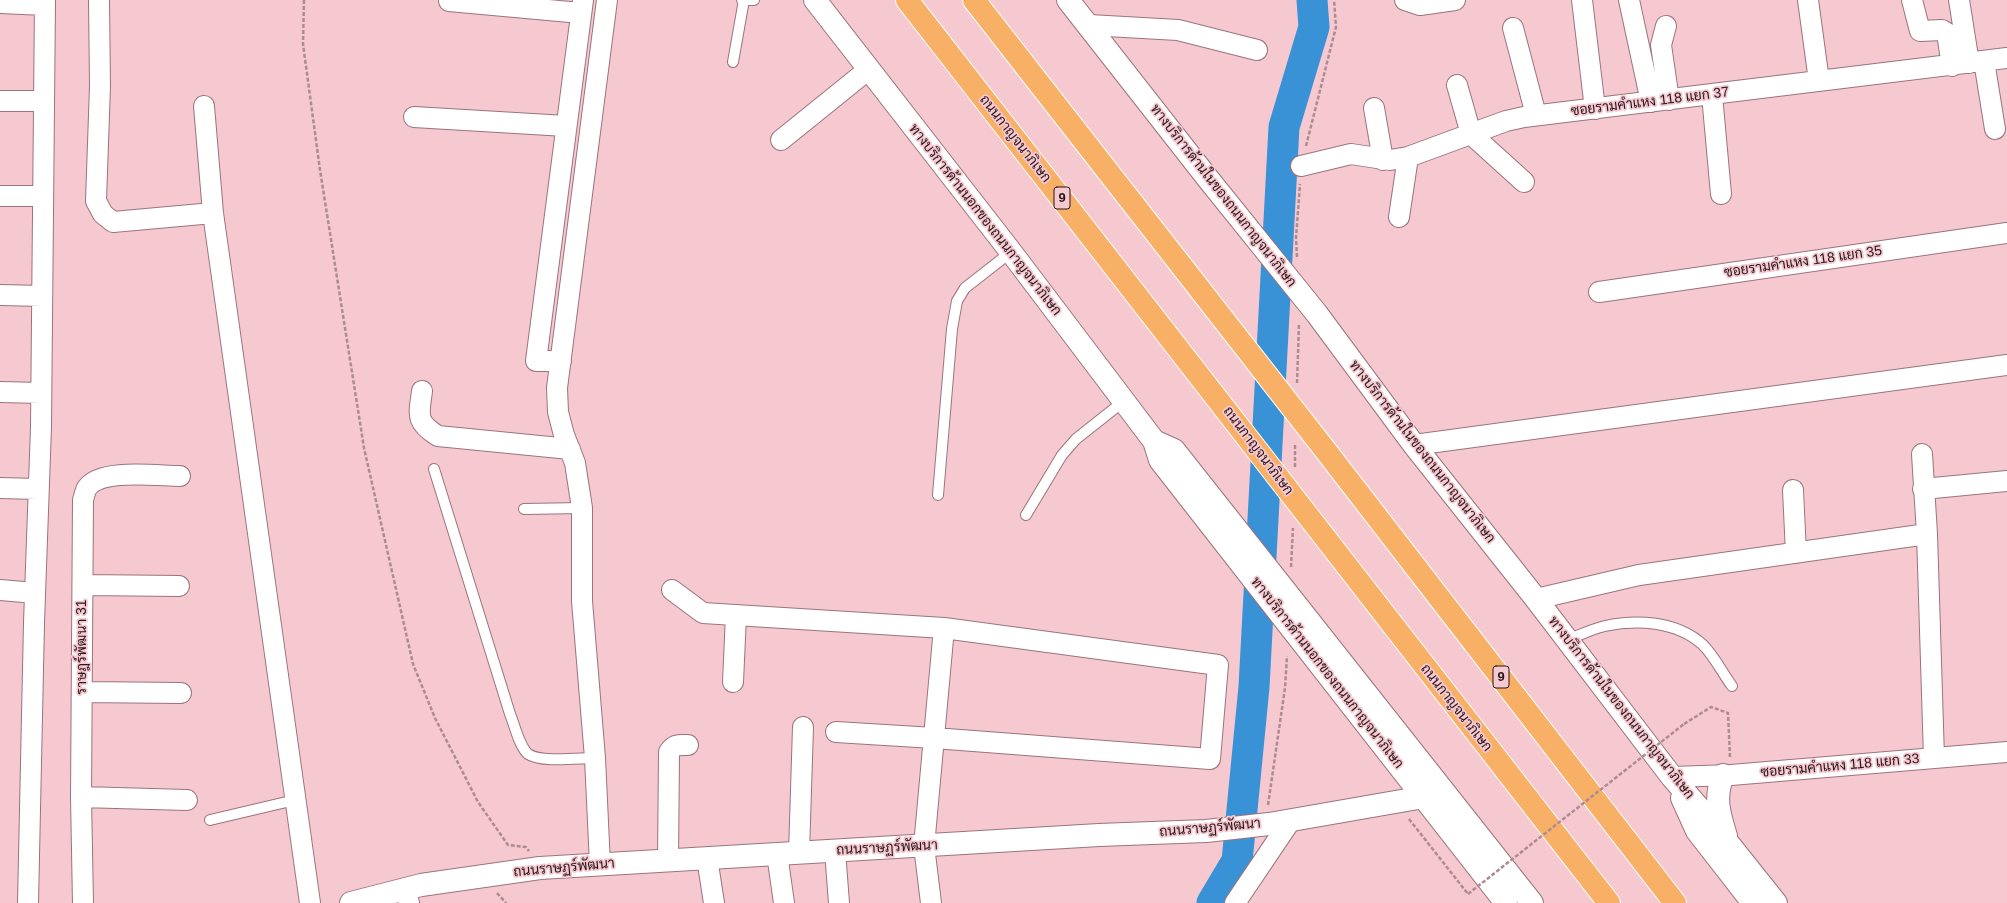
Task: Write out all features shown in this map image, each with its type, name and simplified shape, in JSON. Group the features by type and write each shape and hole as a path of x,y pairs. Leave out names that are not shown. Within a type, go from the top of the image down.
{"highway":[{"name":"ถนนกาญจนาภิเษก","path":"907,0 1216,396 1344,564 1608,903"},
{"name":"9","path":"974,0 1326,451 1675,903"}],"main road":[{"name":"ทางบริการด้านนอกของถนนกาญจนาภิเษก","path":"815,0 1011,252 1154,441 1174,450 1205,503 1321,650 1424,797 1506,903"},
{"name":"ทางบริการด้านในของถนนกาญจนาภิเษก","path":"1068,0 1209,180 1308,315 1414,445 1536,599 1672,777 1727,840 1776,903"},
{"path":"1321,650 1532,903"},
{"path":"1727,775 1718,789 1717,800 1727,840"},
{"path":"1672,777 1697,831 1753,903"},
{"name":"ถนนราษฏร์พัฒนา","path":"351,903 407,896 451,881 540,868 1206,831 1268,815 1291,820 1424,797"}],"street":[{"path":"99,0 100,86 96,201 103,214 113,222 213,213"},
{"path":"600,865 595,758 582,600 582,508 575,463 558,412 557,388 607,0"},
{"path":"1405,0 1420,5 1455,0"},
{"path":"1582,0 1595,109"},
{"path":"1629,0 1660,101"},
{"path":"1808,0 1819,81"},
{"path":"1912,0 1920,31 1942,30 1947,33 1968,63 1995,130"},
{"path":"1959,0 1968,63"},
{"path":"449,1 582,7 536,361 561,361"},
{"path":"0,3 45,3 41,393 28,903"},
{"path":"1089,25 1178,30 1257,50"},
{"path":"1660,101 1661,45 1666,26"},
{"path":"1513,28 1536,115"},
{"name":"ซอยรามคำแหง 118 แยก 37","path":"1301,166 1351,154 1383,160 1408,157 1506,121 1536,115 2007,58"},
{"path":"781,140 868,69"},
{"path":"1457,85 1471,134 1524,182"},
{"path":"1712,94 1721,194"},
{"path":"0,101 44,101"},
{"path":"204,106 213,213 310,903"},
{"path":"1374,108 1383,160"},
{"path":"414,118 566,126"},
{"path":"1399,217 1408,157"},
{"path":"0,196 43,196"},
{"name":"ซอยรามคำแหง 118 แยก 35","path":"1599,292 2007,233"},
{"path":"0,294 42,296"},
{"path":"1414,445 2007,365"},
{"path":"422,391 419,415 421,423 427,430 438,436 570,449"},
{"path":"0,392 41,393"},
{"path":"1922,454 1927,534 1934,758"},
{"name":"ราษฎร์พัฒนา 31","path":"83,903 81,797 83,500 87,488 96,480 108,476 180,476"},
{"path":"1923,488 2007,481"},
{"path":"0,488 38,489"},
{"path":"1793,490 1796,553"},
{"path":"1536,599 1639,575 1927,534"},
{"path":"83,585 179,586"},
{"path":"0,590 35,593"},
{"path":"672,590 703,613 944,628 1218,664 1210,759 836,732"},
{"path":"733,682 736,615"},
{"path":"931,903 924,846 944,628"},
{"path":"82,692 182,693"},
{"path":"799,853 803,727"},
{"path":"668,861 670,752 673,747 678,745 688,745"},
{"name":"ซอยรามคำแหง 118 แยก 33","path":"1672,777 1727,775 2007,752"},
{"path":"81,797 187,800"},
{"path":"1235,903 1291,820"},
{"path":"835,851 840,903"},
{"path":"777,854 784,903"},
{"path":"707,858 714,903"}],"lane":[{"path":"733,62 743,0 754,0"},
{"path":"938,495 952,329 957,301 965,288 1011,252"},
{"path":"1026,515 1062,455 1076,439 1124,401"},
{"path":"434,469 508,707 522,744 528,753 538,759 595,758"},
{"path":"524,509 582,508"},
{"path":"1567,640 1604,627 1625,623 1663,625 1686,634 1702,644 1732,686"},
{"path":"210,820 295,800"}],"path":[{"path":"304,0 304,44 319,162 364,448 413,664 435,718 478,802 508,845 526,847"},
{"path":"1297,261 1296,238 1301,166 1336,27 1334,0"},
{"path":"1297,387 1308,315"},
{"path":"1294,473 1295,442"},
{"path":"1291,575 1293,520"},
{"path":"1268,815 1285,688 1288,651"},
{"path":"1395,801 1468,894 1684,724 1710,707 1728,714 1727,775"},
{"path":"496,892 506,903"}],"waterway":[{"path":"1212,903 1237,861 1254,687 1284,127 1314,27 1312,0"}]}
